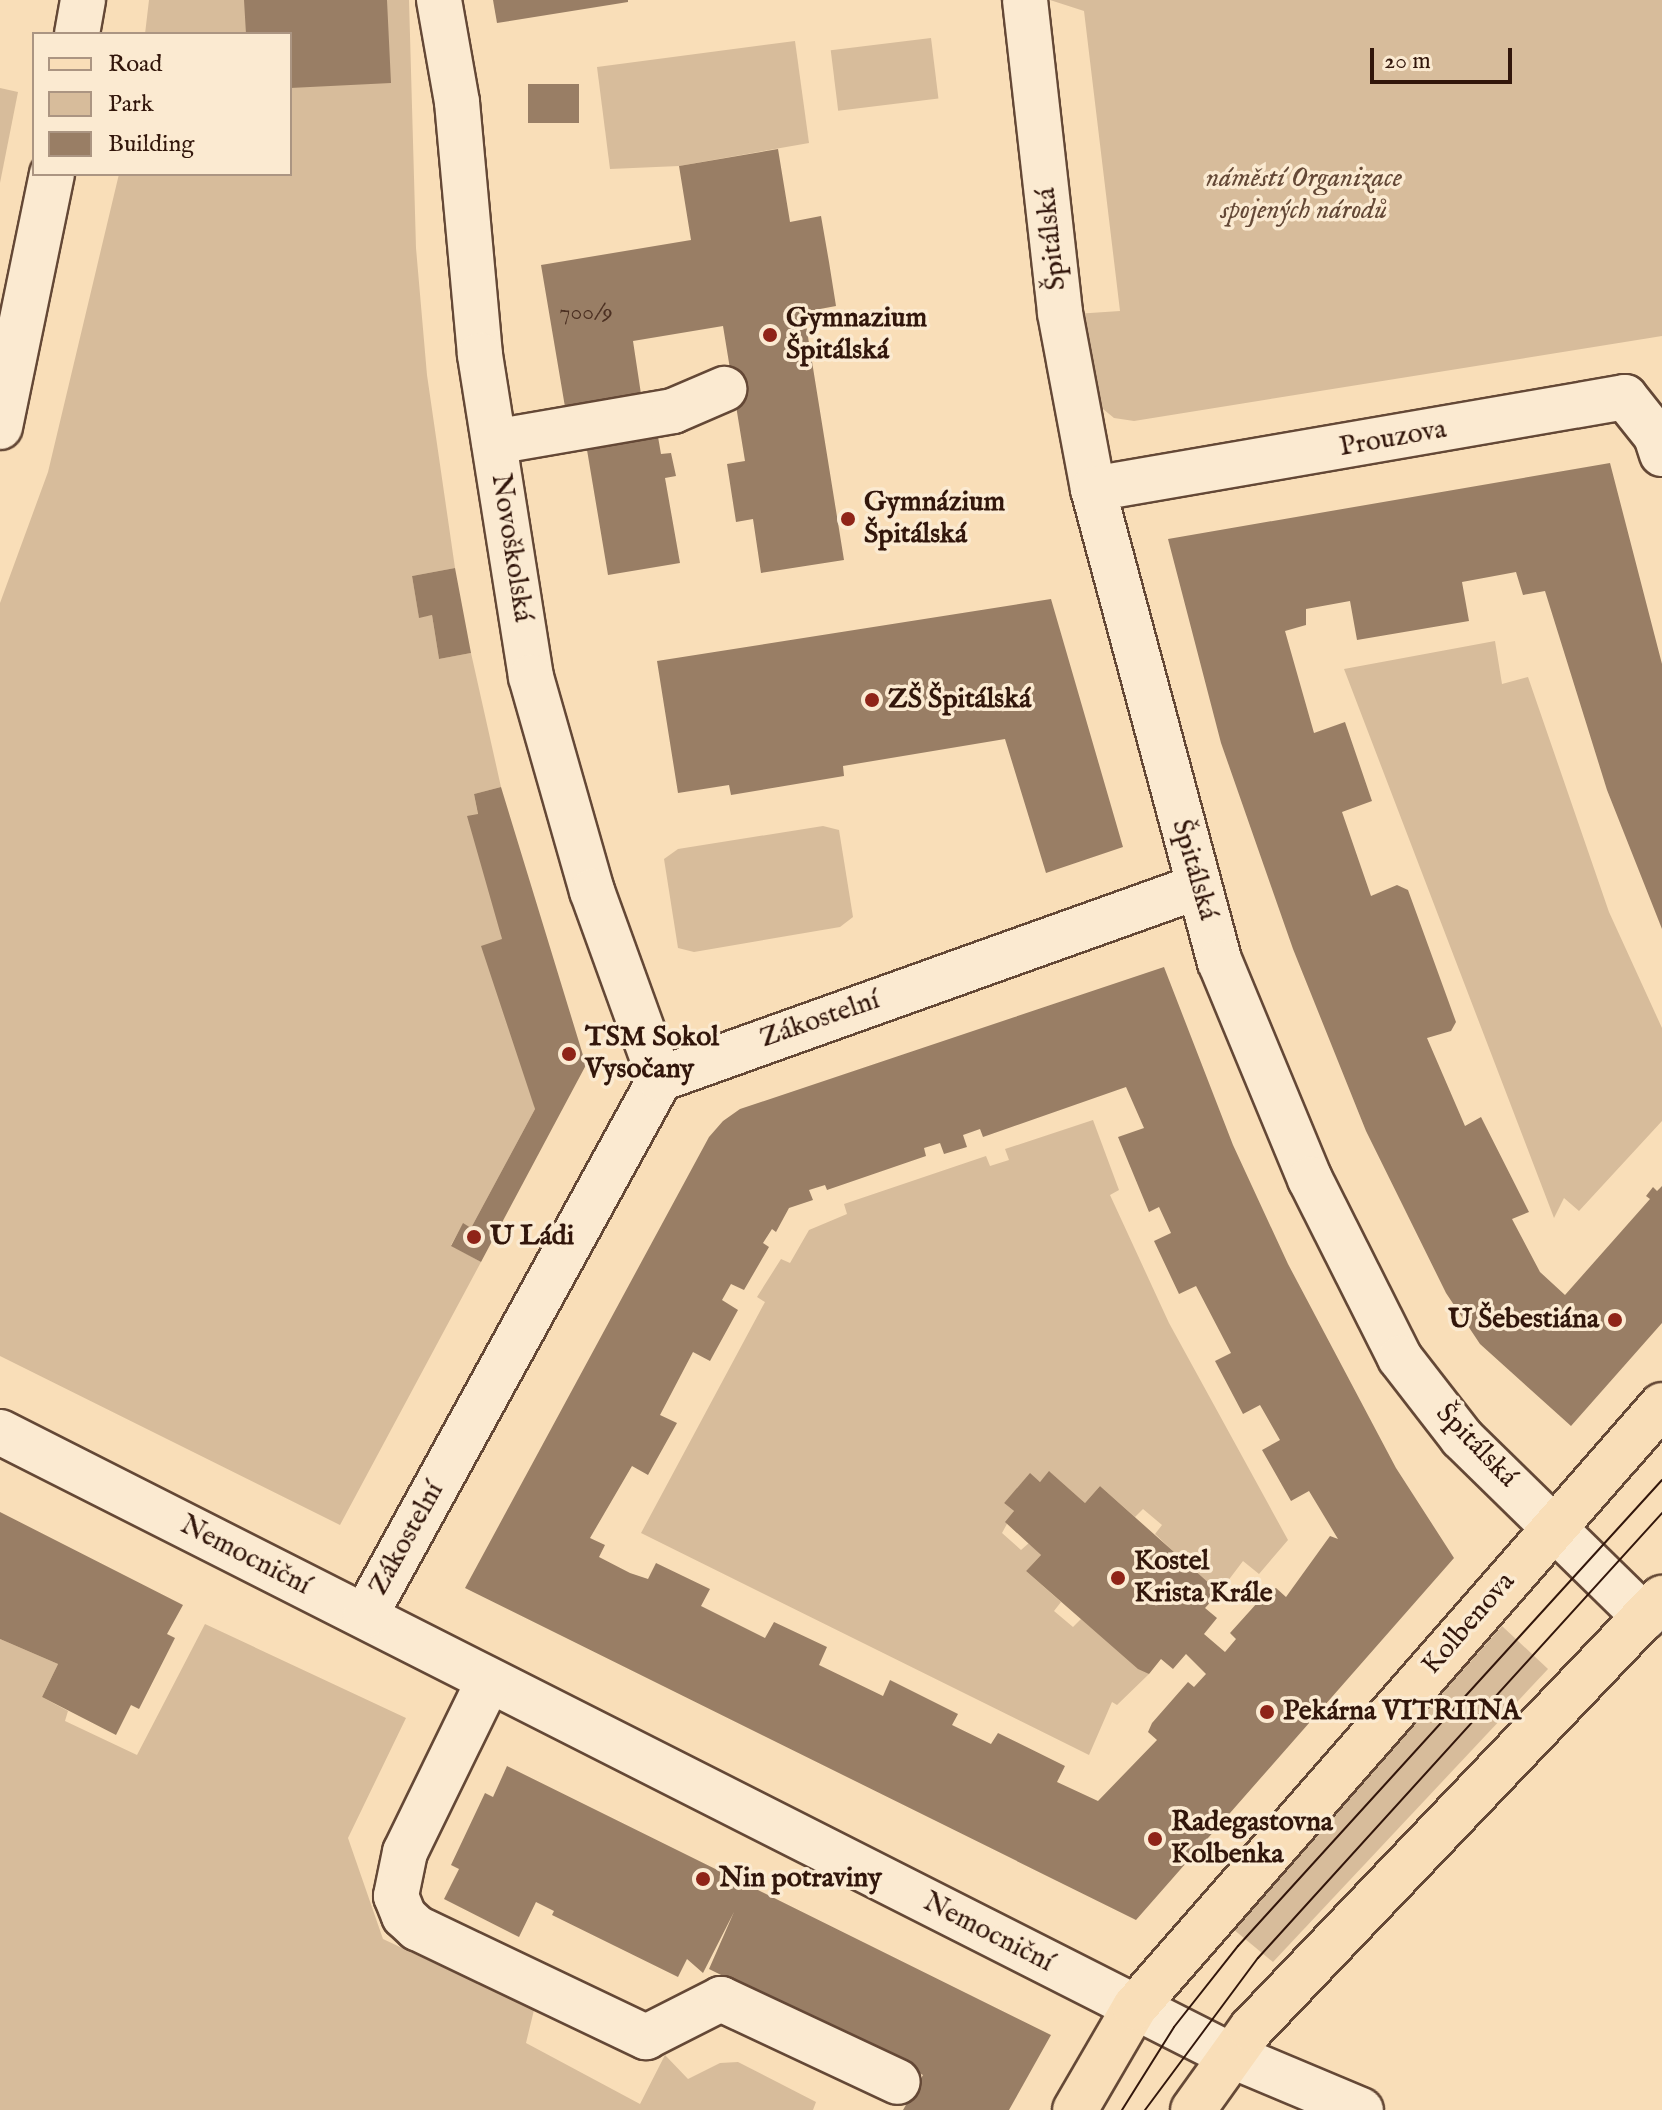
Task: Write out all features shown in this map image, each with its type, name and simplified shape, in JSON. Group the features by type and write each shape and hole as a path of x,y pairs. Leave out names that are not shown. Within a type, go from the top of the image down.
{"main road":[{"name":"Kolbenova","path":"1075,2110 1135,2007 1662,1405"},
{"path":"1193,2110 1230,2055 1654,1607"}],"street":[{"path":"77,32 83,0"},
{"name":"Novoškolská","path":"439,0 457,102 480,355 531,677 592,891 660,1079"},
{"name":"Špitálská","path":"1025,0 1060,313 1093,489 1197,887 1220,962 1310,1179 1400,1358 1462,1438 1554,1526 1654,1607"},
{"path":"0,427 52,176"},
{"path":"494,442 673,411 724,389"},
{"name":"Prouzova","path":"1093,489 1625,397 1656,436 1662,454"},
{"name":"Zákostelní","path":"365,1616 660,1079 1197,887"},
{"name":"Nemocniční","path":"0,1432 365,1616 488,1682 1230,2055 1361,2110"},
{"path":"488,1682 405,1852 396,1896 404,1916 417,1928 646,2037 721,1999 898,2082"}],"green space":[{"path":"149,0 409,0 416,248 427,375 455,568 412,576 419,617 432,615 439,659 471,653 501,787 474,794 535,1109 471,1228 463,1224 451,1245 481,1262 340,1525 0,1356 0,603 48,472 119,176 292,176 292,32 145,32"},
{"name":"náměstí Organizace spojených národů","path":"1050,0 1662,0 1662,336 1134,421 1114,418 1097,404 1075,314 1120,311 1084,11"},
{"path":"931,38 938,99 838,111 831,50"},
{"path":"795,41 809,143 679,166 610,169 597,67"},
{"path":"0,88 18,92 0,183"},
{"path":"1495,641 1502,684 1528,677 1609,912 1662,1028 1662,1121 1579,1211 1564,1198 1554,1218 1344,669"},
{"path":"823,826 839,830 853,917 840,927 694,952 678,948 664,859 678,849"},
{"path":"1093,1120 1119,1190 1110,1195 1169,1323 1288,1540 1259,1574 1243,1561 1218,1594 1155,1534 1162,1525 1143,1509 1135,1517 1100,1486 1085,1503 1050,1472 1040,1482 1030,1474 1004,1503 1014,1511 1002,1533 1021,1550 1029,1543 1041,1555 1026,1571 1061,1602 1054,1611 1073,1627 1081,1619 1149,1674 1117,1705 1112,1702 1089,1755 641,1533 765,1302 757,1297 781,1259 790,1263 809,1230 847,1214 844,1204 986,1156 990,1166 1009,1160 1005,1149"},
{"path":"205,1624 406,1718 348,1838 383,1939 534,2010 526,2043 640,2104 665,2055 688,2079 720,2063 738,2062 816,2102 813,2110 0,2110 0,1639 58,1664 42,1697 68,1711 65,1721 137,1755"},
{"path":"1502,1626 1548,1669 1273,1962 1233,1929"}],"building":[{"path":"244,0 387,0 391,83 292,88 292,32 246,32"},
{"path":"493,0 628,0 628,2 497,23"},
{"path":"528,84 579,84 579,123 528,123"},
{"name":"Gymnázium Špitálská","path":"778,149 790,222 821,216 829,262 836,306 804,312 844,560 761,573 753,519 736,522 727,464 745,461 723,326 633,341 641,394 565,407 541,265 691,240 679,166"},
{"path":"657,431 661,454 671,453 676,476 665,478 680,563 608,575 586,444"},
{"path":"1610,463 1662,664 1662,929 1607,790 1545,591 1523,595 1516,572 1462,582 1469,621 1357,640 1350,601 1306,609 1306,625 1285,631 1314,733 1345,722 1372,801 1342,812 1371,896 1397,885 1408,890 1456,1022 1451,1031 1427,1038 1465,1126 1481,1117 1529,1212 1512,1219 1540,1272 1565,1295 1650,1199 1646,1196 1653,1187 1657,1191 1662,1186 1662,1323 1571,1426 1480,1344 1446,1293 1366,1131 1293,949 1221,743 1168,539"},
{"path":"455,568 471,653 439,659 432,615 419,618 412,576"},
{"name":"ZŠ Špitálská","path":"1051,599 1123,847 1046,873 1005,739 843,766 844,776 731,795 729,785 678,793 657,661"},
{"path":"501,787 586,1065 481,1262 451,1246 463,1223 471,1228 535,1109 481,946 502,939 467,816 478,814 474,794"},
{"path":"1164,967 1233,1145 1288,1264 1396,1468 1454,1558 1136,1920 465,1588 709,1137 723,1121 740,1109","holes":["1126,1087 1144,1128 1118,1137 1149,1212 1159,1207 1171,1233 1154,1241 1179,1294 1196,1286 1231,1353 1215,1361 1243,1414 1260,1405 1280,1440 1262,1450 1291,1501 1309,1491 1338,1539 1330,1536 1286,1597 1276,1588 1267,1592 1230,1633 1236,1639 1225,1652 1204,1634 1217,1618 1205,1608 1218,1594 1211,1585 1100,1486 1085,1503 1049,1471 1040,1482 1030,1473 1004,1503 1014,1511 1005,1522 1041,1555 1026,1571 1138,1669 1149,1674 1161,1659 1173,1669 1186,1654 1206,1674 1194,1687 1188,1682 1152,1723 1148,1732 1157,1740 1098,1801 1057,1782 1065,1766 998,1733 991,1744 952,1725 958,1714 890,1680 883,1696 819,1665 827,1647 774,1622 765,1638 701,1606 710,1589 656,1563 648,1579 599,1557 605,1545 590,1538 632,1466 648,1475 677,1423 660,1415 693,1352 710,1361 738,1310 722,1300 731,1284 744,1290 769,1247 763,1243 772,1229 776,1232 789,1208 813,1200 809,1190 825,1185 827,1190 926,1156 924,1148 940,1143 944,1154 967,1147 963,1135 980,1129 983,1137"]},
{"path":"0,1512 183,1605 167,1634 175,1638 139,1709 131,1705 116,1735 42,1697 58,1664 0,1639"},
{"path":"507,1766 1051,2035 1009,2110 903,2110 923,2075 709,1969 734,1912 703,1973 687,1959 678,1977 552,1915 554,1911 536,1902 519,1937 444,1899 459,1869 451,1865 485,1793 493,1797"}],"tram line":[{"path":"1122,2110 1174,2027 1238,1946 1662,1480"},
{"path":"1145,2110 1258,1958 1662,1513"}],"place":[{"name":"Gymnazium Špitálská","path":"770,335"},
{"name":"Gymnázium Špitálská","path":"848,519"},
{"name":"ZŠ Špitálská","path":"872,700"},
{"name":"TSM Sokol Vysočany","path":"569,1054"},
{"name":"U Ládi","path":"474,1237"},
{"name":"U Šebestiána","path":"1615,1320"},
{"name":"Kostel Krista Krále","path":"1118,1578"},
{"name":"Pekárna VITRIINA","path":"1267,1712"},
{"name":"Radegastovna Kolbenka","path":"1155,1839"},
{"name":"Nin potraviny","path":"703,1879"}]}
